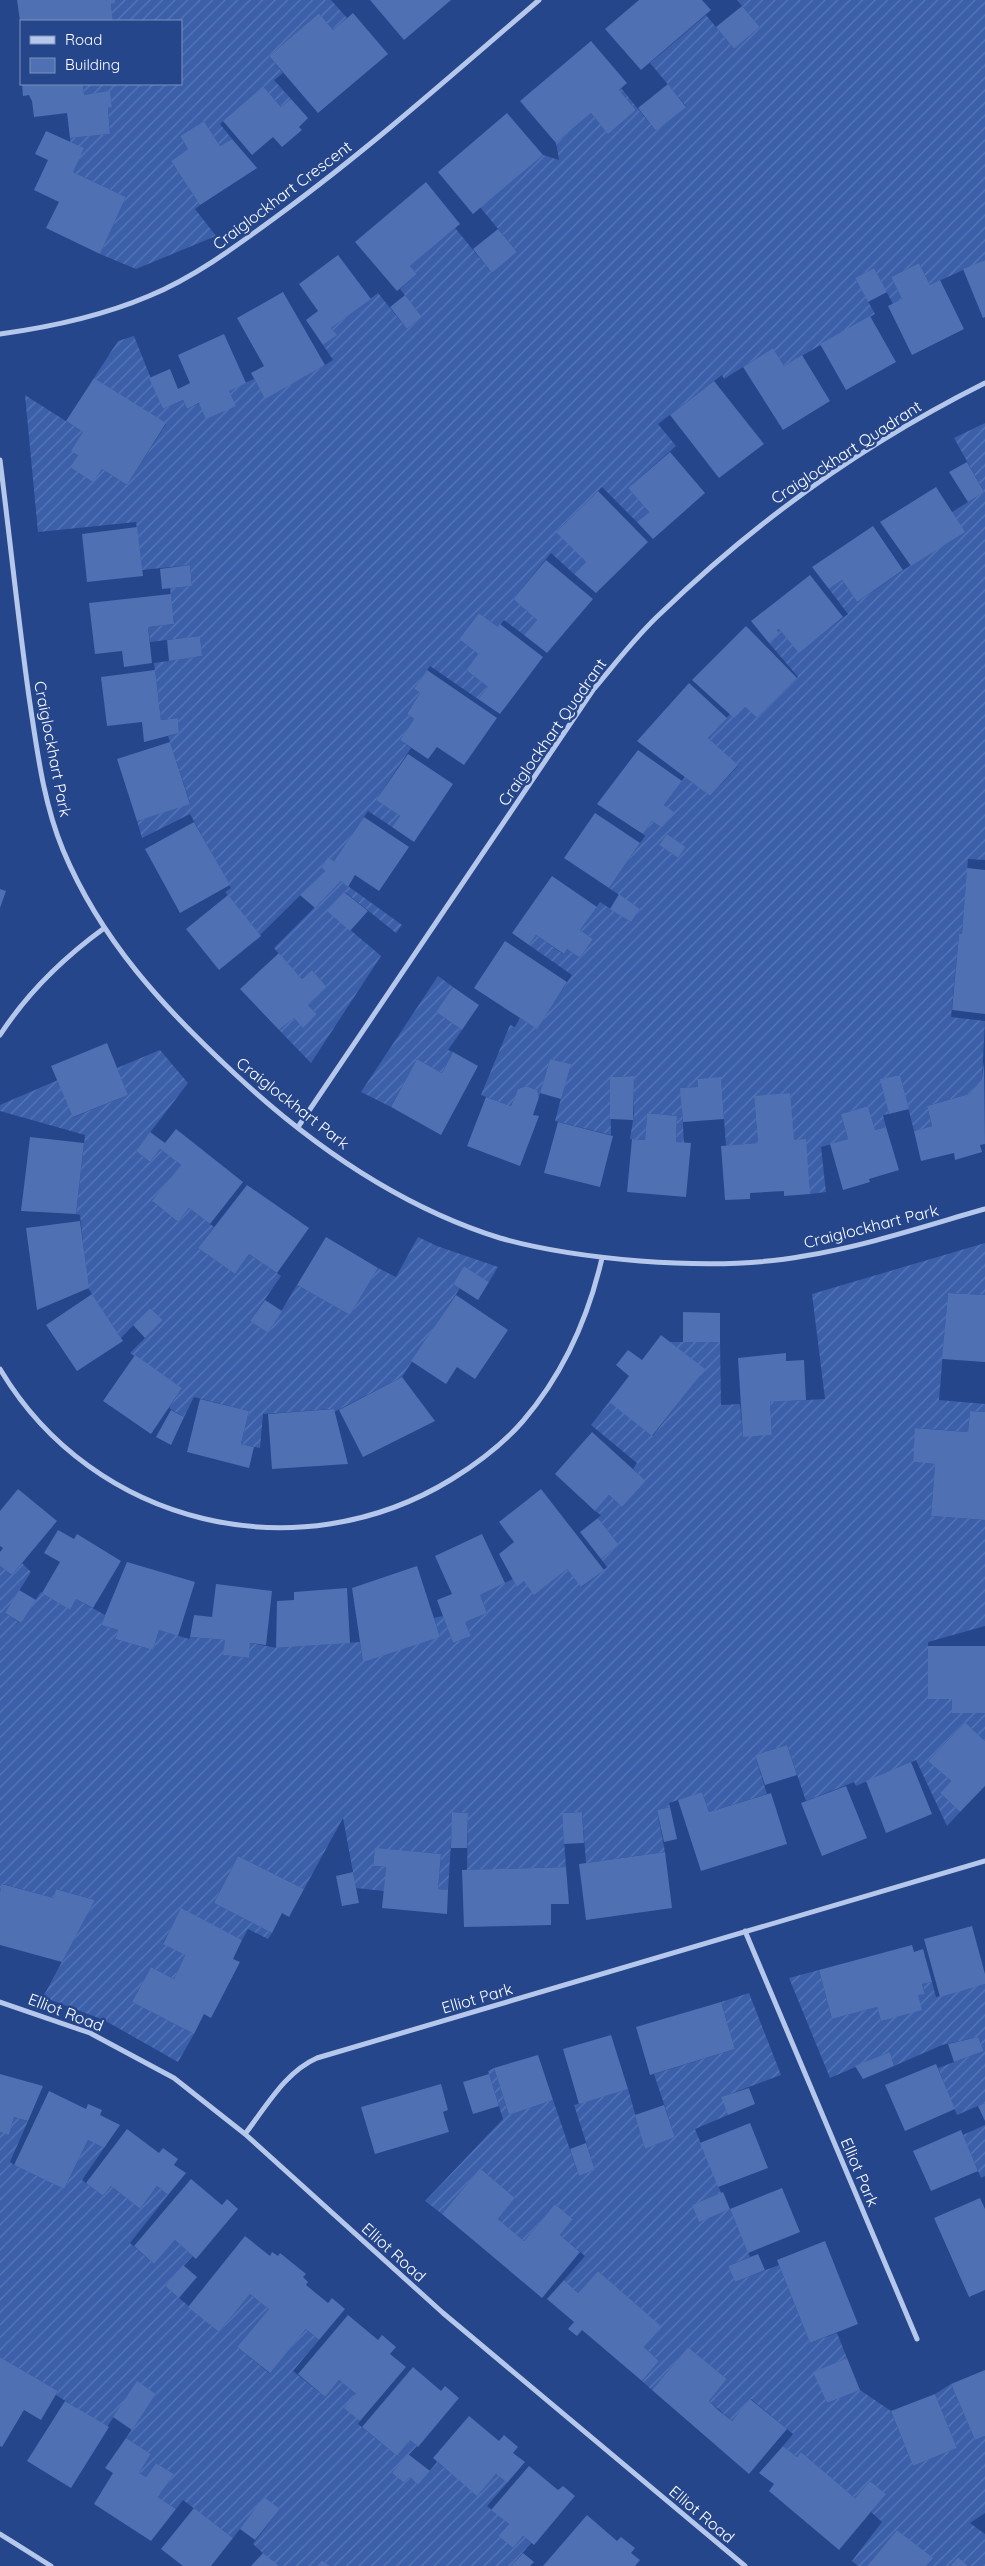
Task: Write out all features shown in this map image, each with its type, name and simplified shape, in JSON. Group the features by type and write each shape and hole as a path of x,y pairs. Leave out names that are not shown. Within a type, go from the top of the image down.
{"street":[{"name":"Craiglockhart Crescent","path":"0,334 45,328 99,314 149,296 206,267 337,172 539,0"},
{"name":"Craiglockhart Quadrant","path":"298,1127 593,690 636,639 660,613 755,529 883,440 985,382"},
{"name":"Craiglockhart Park","path":"0,460 26,675 43,783 52,819 64,852 103,929 168,1010 251,1089 298,1127 374,1181 464,1225 501,1238 546,1249 602,1258 674,1264 716,1264 800,1257 849,1248 985,1209"},
{"path":"0,1035 46,975 73,950 103,929"},
{"path":"0,1369 31,1413 56,1440 84,1464 148,1501 183,1514 228,1524 293,1528 330,1525 375,1514 435,1489 495,1448 522,1422 555,1378 581,1328 593,1294 602,1258"},
{"name":"Elliot Park","path":"245,2134 290,2076 305,2063 317,2058 985,1861"},
{"name":"Elliot Park","path":"745,1931 917,2339"},
{"name":"Elliot Road","path":"0,2002 90,2033 174,2078 245,2134 443,2313 745,2566"},
{"path":"0,2534 51,2566"}],"shaded area":[{"path":"115,0 331,0 347,18 333,30 319,13 269,56 283,73 274,80 291,99 281,107 263,86 220,124 232,139 220,146 204,121 180,136 188,149 171,161 200,205 195,209 216,236 136,269 100,254 126,197 73,172 70,138 110,134 108,108 112,107 110,92 84,95 83,85 182,85 182,20 113,20 111,4 115,3"},
{"path":"737,0 985,0 985,260 930,285 919,263 891,277 902,299 893,304 874,268 855,278 875,314 784,366 773,348 724,379 722,375 658,424 676,446 628,488 649,512 637,522 602,487 557,531 586,562 574,574 551,553 513,599 537,620 524,635 504,620 498,627 479,613 459,639 478,654 466,670 488,687 478,699 430,666 414,689 420,693 407,714 414,719 400,740 411,748 376,800 400,816 392,827 368,811 334,861 328,857 321,867 325,871 260,935 225,892 231,888 190,814 142,838 137,821 190,803 168,736 179,733 178,718 161,720 154,663 202,656 200,636 150,642 148,627 174,624 170,588 192,586 190,565 142,570 136,522 38,532 25,395 83,432 78,455 70,467 102,469 127,485 166,424 94,378 118,341 134,336 163,409 183,400 187,409 254,379 265,398 325,365 333,360 323,345 336,335 331,328 378,293 407,329 422,317 400,289 417,274 410,266 455,228 492,273 517,252 480,207 543,155 559,160 556,143 591,113 608,133 636,110 619,90 621,88 656,131 686,106 650,63 706,15 734,49 760,27"},
{"path":"985,423 985,860 968,859 962,934 959,934 951,1017 985,1021 982,1079 969,1094 927,1106 932,1126 914,1131 900,1075 881,1079 889,1114 883,1115 886,1127 875,1130 868,1106 841,1114 848,1139 821,1147 826,1192 810,1194 794,1140 754,1096 758,1143 726,1146 721,1078 697,1079 698,1087 681,1088 684,1143 676,1142 677,1116 647,1113 645,1140 630,1139 634,1114 633,1076 610,1077 611,1135 555,1121 570,1064 550,1059 539,1097 537,1090 526,1086 518,1089 511,1106 481,1095 510,1025 515,1027 520,1018 537,1028 572,975 529,945 536,935 563,954 567,949 580,958 593,939 580,930 600,902 631,922 640,909 609,888 645,836 643,834 652,821 662,828 673,812 664,805 685,777 710,796 738,766 708,738 730,714 745,707 757,718 798,677 769,643 780,634 777,630 779,629 799,652 848,614 829,589 842,580 857,602 911,565 952,512 984,492 954,438","holes":["667,834 686,847 678,858 659,845"]},
{"path":"341,881 402,925 396,933 345,892 328,911 381,956 311,1063 279,1030 294,1018 303,1027 317,1014 308,1005 327,987 312,970 302,979 274,948"},
{"path":"438,976 453,987 436,1012 462,1030 448,1050 453,1052 442,1073 417,1059 391,1107 361,1092"},
{"path":"160,1050 188,1083 136,1151 150,1162 160,1149 181,1165 153,1202 178,1222 189,1208 214,1227 198,1248 235,1274 249,1254 281,1276 250,1321 268,1333 297,1285 350,1315 378,1268 396,1277 418,1237 437,1246 498,1267 489,1282 464,1266 453,1284 460,1288 402,1377 334,1412 333,1409 263,1414 260,1448 241,1444 249,1411 194,1397 184,1417 169,1408 182,1388 130,1353 163,1320 150,1308 121,1338 88,1288 80,1215 76,1214 85,1135 0,1111 0,1105 58,1080 74,1117 128,1095 117,1068"},
{"path":"985,1243 985,1295 948,1293 939,1400 985,1404 985,1412 970,1411 968,1432 916,1428 913,1462 935,1464 931,1516 985,1520 985,1626 928,1642 928,1699 952,1699 952,1713 985,1713 985,1741 965,1722 928,1761 951,1781 940,1793 960,1812 947,1826 916,1760 856,1786 854,1782 806,1801 787,1745 755,1755 767,1794 709,1812 702,1792 669,1803 670,1807 657,1810 665,1852 586,1863 582,1812 562,1813 566,1867 467,1870 468,1813 453,1812 448,1890 438,1889 441,1854 375,1849 373,1866 386,1867 384,1891 356,1888 343,1818 304,1889 238,1856 214,1903 272,1933 268,1939 248,1929 242,1940 181,1909 163,1943 185,1955 174,1979 151,1967 132,2002 194,2034 178,2062 104,2020 43,1997 95,1900 57,1889 54,1898 3,1884 0,1892 0,1566 12,1575 22,1563 31,1572 5,1613 20,1623 41,1592 70,1610 76,1599 105,1615 101,1625 118,1630 115,1639 153,1650 159,1630 189,1639 190,1637 225,1640 224,1655 248,1658 250,1643 277,1648 360,1642 363,1661 440,1637 434,1618 443,1616 453,1643 471,1636 465,1622 487,1613 480,1595 513,1579 517,1587 524,1581 567,1569 582,1587 607,1567 601,1559 619,1545 598,1518 601,1515 595,1511 609,1495 622,1507 646,1481 633,1469 637,1463 591,1425 609,1402 653,1436 704,1369 670,1342 720,1342 721,1405 740,1404 743,1436 772,1435 770,1402 825,1399 812,1294"},
{"path":"819,1970 832,2019 877,2007 881,2021 918,1995 925,1993 922,1984 932,1982 936,1997 985,1984 985,2103 957,2115 938,2068 984,2051 978,2037 942,2045 894,2066 890,2052 830,2078 789,1978"},
{"path":"749,1993 781,2075 722,2097 728,2115 695,2129 721,2193 692,2205 699,2221 730,2209 750,2257 728,2266 735,2282 779,2265 810,2343 837,2333 847,2358 814,2372 827,2403 860,2390 891,2411 913,2466 957,2448 935,2394 951,2384 975,2440 985,2436 985,2513 970,2523 985,2534 985,2566 968,2566 958,2557 950,2566 926,2566 932,2558 897,2530 867,2566 858,2566 852,2561 882,2522 871,2512 885,2494 870,2481 855,2498 801,2452 797,2457 783,2446 793,2434 751,2399 732,2421 709,2401 727,2379 688,2347 652,2390 642,2381 659,2361 644,2347 661,2327 598,2271 578,2293 564,2280 585,2256 560,2235 573,2219 555,2204 524,2241 498,2219 515,2198 480,2168 442,2214 425,2201 503,2119 488,2071 494,2068 509,2115 553,2100 579,2176 595,2170 574,2105 628,2089 645,2149 675,2137 654,2074 735,2049 721,2002"},
{"path":"14,2117 28,2121 10,2162 14,2165 64,2189 88,2140 104,2148 82,2180 103,2196 111,2186 140,2209 157,2186 168,2195 130,2243 154,2264 175,2240 193,2256 165,2286 219,2332 250,2294 269,2309 237,2347 269,2373 306,2329 319,2340 293,2371 325,2397 339,2380 356,2394 345,2408 360,2421 358,2424 397,2456 410,2440 417,2446 392,2473 404,2483 410,2477 418,2485 437,2462 477,2495 496,2474 507,2483 487,2506 509,2524 498,2536 513,2548 523,2536 531,2543 511,2566 330,2566 322,2560 317,2566 277,2566 253,2544 280,2509 240,2529 233,2538 183,2500 176,2509 158,2497 174,2474 156,2463 146,2477 139,2473 151,2454 126,2438 156,2394 137,2382 107,2427 56,2395 58,2391 0,2357 0,2132 9,2134"},
{"path":"985,2125 985,2176 981,2178 963,2135"}],"building":[{"path":"17,0 115,0 115,3 111,4 113,20 20,21"},
{"path":"370,0 451,0 404,40"},
{"path":"639,0 702,0 711,10 641,70 605,29"},
{"path":"742,6 760,27 734,49 716,27"},
{"path":"319,13 333,30 353,13 388,54 318,113 269,56"},
{"path":"591,41 627,83 619,90 636,110 608,134 591,113 556,143 520,101"},
{"path":"668,84 686,107 656,131 638,108"},
{"path":"22,85 83,85 84,95 110,91 112,107 108,108 110,134 70,138 67,113 34,117 32,101 29,95 23,96"},
{"path":"263,86 281,107 291,99 308,118 299,127 302,130 282,147 273,137 252,155 223,121"},
{"path":"507,113 543,155 473,214 438,172"},
{"path":"204,121 220,146 232,139 257,168 200,205 171,161 188,149 180,136"},
{"path":"46,131 84,148 73,172 126,197 100,254 46,228 59,202 34,190 48,160 35,154"},
{"path":"426,182 460,224 410,266 417,274 397,291 355,242"},
{"path":"498,229 517,252 492,273 473,249"},
{"path":"338,255 371,299 331,328 337,335 323,345 306,320 318,311 299,284"},
{"path":"985,260 985,317 983,318 963,269"},
{"path":"919,263 930,285 940,280 964,329 912,355 888,306 902,299 891,277"},
{"path":"874,268 887,292 868,302 855,278"},
{"path":"283,292 325,365 265,399 251,373 264,366 237,318"},
{"path":"405,295 422,317 407,329 390,307"},
{"path":"870,316 896,362 846,390 820,344"},
{"path":"224,334 246,383 229,391 236,406 206,419 199,403 187,409 183,400 163,409 149,378 170,369 178,389 190,383 178,355"},
{"path":"773,348 784,366 802,355 830,401 783,430 743,367"},
{"path":"94,378 166,423 127,485 102,469 93,482 70,467 78,455 71,451 83,432 66,421"},
{"path":"714,381 764,444 719,478 670,415"},
{"path":"670,452 705,493 653,539 637,522 649,512 628,488"},
{"path":"967,462 984,492 968,502 949,472"},
{"path":"936,487 965,532 911,566 880,522"},
{"path":"598,491 648,542 596,593 574,574 586,562 556,532"},
{"path":"873,526 903,570 857,602 842,580 829,589 812,567"},
{"path":"137,527 143,576 87,582 82,534"},
{"path":"546,560 593,599 547,653 524,635 537,620 513,599"},
{"path":"190,565 192,586 162,589 160,569"},
{"path":"810,575 843,617 799,653 779,629 777,630 780,634 769,643 751,621"},
{"path":"171,594 174,624 148,627 152,663 124,667 122,651 95,654 89,603"},
{"path":"479,613 498,627 500,624 543,657 500,714 478,699 488,687 466,670 478,654 459,639"},
{"path":"746,626 797,678 757,718 745,707 734,718 692,680"},
{"path":"200,636 202,656 169,661 167,640"},
{"path":"155,670 161,720 178,718 179,733 144,742 142,722 107,726 101,677"},
{"path":"427,670 497,718 464,765 437,747 428,759 400,740 414,719 407,714 420,693 414,689"},
{"path":"689,683 727,718 708,738 738,765 710,796 637,741"},
{"path":"170,742 190,804 137,821 117,759"},
{"path":"638,750 682,781 664,805 674,812 662,828 652,821 643,834 597,804"},
{"path":"408,754 453,784 414,842 392,827 400,816 376,800"},
{"path":"595,813 640,843 609,888 564,858"},
{"path":"364,817 409,847 379,891 355,875 348,887 341,881 315,908 300,895 325,871 321,867 328,857 334,861"},
{"path":"194,822 230,885 180,913 145,849"},
{"path":"667,834 686,847 678,858 659,845"},
{"path":"967,868 985,870 985,1014 952,1010 959,934 962,934"},
{"path":"552,876 597,907 580,930 593,939 580,958 567,949 564,954 536,935 529,945 512,933"},
{"path":"0,889 6,891 0,908"},
{"path":"344,892 368,911 350,931 327,911"},
{"path":"619,894 640,909 631,922 610,909"},
{"path":"228,895 261,936 219,970 186,929"},
{"path":"505,941 567,982 537,1029 474,988"},
{"path":"279,953 302,979 312,970 327,987 308,1005 317,1014 303,1028 294,1018 279,1030 240,989"},
{"path":"453,987 479,1005 462,1030 436,1012"},
{"path":"107,1043 128,1095 73,1117 51,1066"},
{"path":"453,1052 478,1066 441,1135 391,1107 417,1059 442,1073"},
{"path":"550,1059 571,1064 561,1099 540,1093"},
{"path":"984,1062 985,1144 980,1145 982,1152 955,1160 954,1153 921,1161 914,1131 932,1126 927,1106 969,1094 982,1079"},
{"path":"900,1075 909,1109 889,1114 880,1079"},
{"path":"634,1076 633,1120 610,1119 610,1077"},
{"path":"721,1077 724,1119 683,1122 680,1088 698,1087 697,1079"},
{"path":"526,1086 537,1090 539,1097 533,1115 539,1116 520,1166 467,1146 486,1097 511,1106 518,1089"},
{"path":"790,1093 794,1140 806,1139 810,1194 784,1196 784,1191 750,1193 750,1199 725,1200 721,1146 758,1143 754,1096"},
{"path":"868,1106 875,1130 886,1127 899,1170 869,1179 870,1182 843,1190 830,1144 848,1139 841,1114"},
{"path":"647,1113 677,1116 676,1142 691,1143 686,1197 627,1192 632,1139 645,1140"},
{"path":"558,1122 613,1136 600,1187 544,1173"},
{"path":"176,1129 243,1182 210,1224 189,1208 178,1222 152,1201 181,1165 160,1149 150,1162 136,1151 150,1132 165,1143"},
{"path":"30,1137 84,1143 76,1214 21,1211"},
{"path":"247,1185 309,1228 277,1273 249,1254 235,1274 198,1248"},
{"path":"80,1221 89,1288 37,1310 26,1228"},
{"path":"326,1237 378,1268 350,1315 297,1285"},
{"path":"464,1266 489,1282 478,1300 453,1284"},
{"path":"948,1293 985,1295 985,1362 942,1359"},
{"path":"92,1294 123,1341 77,1371 46,1325"},
{"path":"456,1295 508,1330 475,1379 457,1367 446,1384 411,1361"},
{"path":"265,1300 282,1311 268,1333 250,1321"},
{"path":"150,1308 163,1320 145,1338 133,1325"},
{"path":"683,1312 720,1313 720,1342 683,1342"},
{"path":"661,1335 705,1369 652,1436 609,1402 629,1376 616,1365 628,1350 642,1360"},
{"path":"786,1353 786,1361 804,1360 806,1400 770,1402 772,1435 743,1437 738,1358"},
{"path":"135,1355 182,1388 151,1434 103,1401"},
{"path":"402,1377 435,1421 363,1457 339,1410"},
{"path":"200,1399 249,1411 241,1444 254,1447 249,1468 187,1452"},
{"path":"334,1409 348,1464 272,1469 268,1414"},
{"path":"171,1410 184,1417 171,1445 156,1437"},
{"path":"970,1411 985,1412 985,1520 931,1516 935,1464 913,1462 915,1428 968,1432"},
{"path":"592,1432 646,1481 622,1507 609,1495 595,1511 555,1474"},
{"path":"18,1489 57,1521 12,1575 0,1566 0,1552 3,1548 0,1546 0,1511"},
{"path":"541,1489 604,1570 581,1587 567,1569 534,1595 524,1581 517,1587 499,1554 514,1542 499,1522"},
{"path":"598,1518 619,1545 601,1559 580,1532"},
{"path":"58,1530 74,1539 77,1534 121,1561 93,1608 76,1599 70,1610 42,1593 60,1562 44,1553"},
{"path":"482,1534 505,1583 480,1595 487,1613 465,1622 471,1636 453,1643 437,1600 452,1594 435,1556"},
{"path":"127,1562 195,1582 178,1636 159,1630 153,1650 115,1639 118,1630 101,1625"},
{"path":"417,1566 440,1637 363,1662 352,1588"},
{"path":"216,1584 272,1591 266,1645 250,1643 249,1658 223,1655 225,1640 190,1637 194,1615 212,1617"},
{"path":"347,1588 350,1643 276,1648 277,1601 294,1600 294,1592"},
{"path":"19,1590 36,1600 21,1623 5,1613"},
{"path":"928,1646 985,1646 985,1713 952,1713 952,1699 928,1699"},
{"path":"965,1722 985,1741 985,1786 960,1812 940,1793 951,1781 928,1761"},
{"path":"787,1745 797,1775 765,1785 755,1755"},
{"path":"911,1762 932,1814 886,1833 866,1781"},
{"path":"846,1786 867,1838 822,1856 801,1803"},
{"path":"702,1792 709,1812 771,1793 787,1844 701,1871 678,1800"},
{"path":"670,1807 677,1839 664,1842 657,1810"},
{"path":"452,1812 468,1813 467,1848 451,1848"},
{"path":"582,1812 584,1843 564,1844 562,1813"},
{"path":"375,1848 441,1854 438,1889 448,1890 447,1914 382,1908 386,1867 373,1866"},
{"path":"665,1852 672,1908 586,1920 579,1864"},
{"path":"238,1856 304,1889 289,1917 282,1913 272,1933 214,1903"},
{"path":"566,1867 569,1904 551,1904 551,1925 464,1927 462,1870"},
{"path":"353,1872 359,1903 342,1906 336,1876"},
{"path":"2,1884 54,1898 56,1889 95,1900 62,1962 0,1945 0,1892"},
{"path":"181,1908 242,1940 233,1959 240,1962 211,2018 204,2014 194,2034 132,2002 151,1967 174,1979 185,1955 163,1944"},
{"path":"972,1926 985,1974 985,1984 940,1997 924,1939"},
{"path":"912,1945 914,1952 923,1949 932,1982 922,1984 925,1994 918,1995 922,2010 881,2021 877,2007 832,2019 819,1970"},
{"path":"721,2002 735,2049 650,2075 636,2027"},
{"path":"611,2035 628,2089 579,2104 563,2049"},
{"path":"978,2037 984,2051 954,2062 948,2044"},
{"path":"890,2052 894,2066 863,2079 855,2066"},
{"path":"538,2055 553,2100 509,2115 494,2068"},
{"path":"936,2064 955,2109 905,2131 885,2085"},
{"path":"0,2074 43,2086 28,2121 14,2117 9,2135 0,2132"},
{"path":"489,2074 499,2106 473,2114 463,2082"},
{"path":"441,2084 448,2110 443,2112 449,2132 375,2154 361,2107"},
{"path":"749,2088 755,2104 728,2115 721,2097"},
{"path":"49,2091 86,2109 88,2104 102,2110 100,2115 120,2125 104,2148 88,2140 64,2189 14,2165"},
{"path":"985,2103 985,2121 978,2106"},
{"path":"664,2105 675,2137 645,2149 635,2115"},
{"path":"750,2123 768,2168 718,2187 700,2143"},
{"path":"127,2129 159,2153 163,2148 178,2159 174,2165 186,2173 168,2195 157,2186 140,2209 111,2186 103,2196 86,2183"},
{"path":"961,2130 978,2171 931,2191 913,2151"},
{"path":"586,2143 595,2170 579,2176 570,2149"},
{"path":"480,2168 515,2198 498,2219 524,2241 555,2204 573,2219 560,2235 580,2252 542,2298 442,2214"},
{"path":"191,2179 222,2205 227,2199 238,2209 196,2259 175,2240 154,2264 134,2246"},
{"path":"782,2188 800,2232 748,2253 730,2209"},
{"path":"723,2192 730,2209 699,2222 692,2205"},
{"path":"980,2198 985,2209 985,2290 969,2297 934,2218"},
{"path":"245,2236 270,2256 272,2252 278,2256 280,2253 306,2274 303,2277 308,2282 306,2285 328,2303 332,2298 345,2309 319,2340 306,2329 270,2373 237,2347 269,2309 250,2294 219,2332 188,2307"},
{"path":"825,2241 858,2324 810,2343 777,2260"},
{"path":"758,2254 765,2270 735,2282 728,2266"},
{"path":"183,2265 197,2277 179,2298 165,2286"},
{"path":"598,2271 662,2327 644,2347 659,2361 642,2381 582,2330 577,2336 568,2329 574,2322 547,2299 564,2280 578,2293"},
{"path":"348,2315 378,2340 382,2335 396,2347 390,2354 406,2367 360,2421 344,2408 356,2394 339,2380 325,2397 298,2374"},
{"path":"688,2347 727,2379 709,2401 717,2409 732,2421 750,2399 787,2429 749,2474 652,2390"},
{"path":"0,2357 58,2391 41,2420 24,2410 2,2447 0,2446"},
{"path":"847,2358 860,2390 827,2403 813,2372"},
{"path":"413,2367 441,2391 445,2386 459,2398 418,2447 410,2440 397,2456 362,2427"},
{"path":"985,2370 985,2436 975,2440 951,2384"},
{"path":"137,2381 156,2394 132,2430 113,2417"},
{"path":"935,2394 957,2448 913,2466 891,2411"},
{"path":"65,2401 109,2427 71,2488 27,2461"},
{"path":"469,2416 499,2441 504,2435 518,2447 513,2453 525,2462 507,2483 496,2474 477,2496 433,2458"},
{"path":"126,2438 151,2454 139,2473 146,2477 156,2463 174,2474 158,2497 176,2509 151,2541 94,2504 113,2473 105,2468"},
{"path":"783,2446 797,2457 801,2452 855,2498 870,2481 886,2494 839,2550 769,2491 774,2484 759,2473"},
{"path":"408,2454 430,2471 418,2485 410,2477 404,2483 392,2473"},
{"path":"529,2466 558,2490 563,2486 575,2496 534,2545 523,2536 513,2548 498,2536 509,2524 491,2510"},
{"path":"264,2497 280,2509 255,2540 240,2529"},
{"path":"194,2508 233,2538 211,2566 183,2566 161,2549"},
{"path":"587,2515 617,2541 621,2537 635,2548 631,2553 640,2560 635,2566 543,2566"},
{"path":"897,2530 933,2558 926,2566 867,2566"},
{"path":"263,2553 278,2565 251,2566"},
{"path":"523,2553 534,2562 530,2566 511,2566"},
{"path":"958,2557 968,2566 950,2566"},
{"path":"322,2560 330,2566 317,2566"}]}
